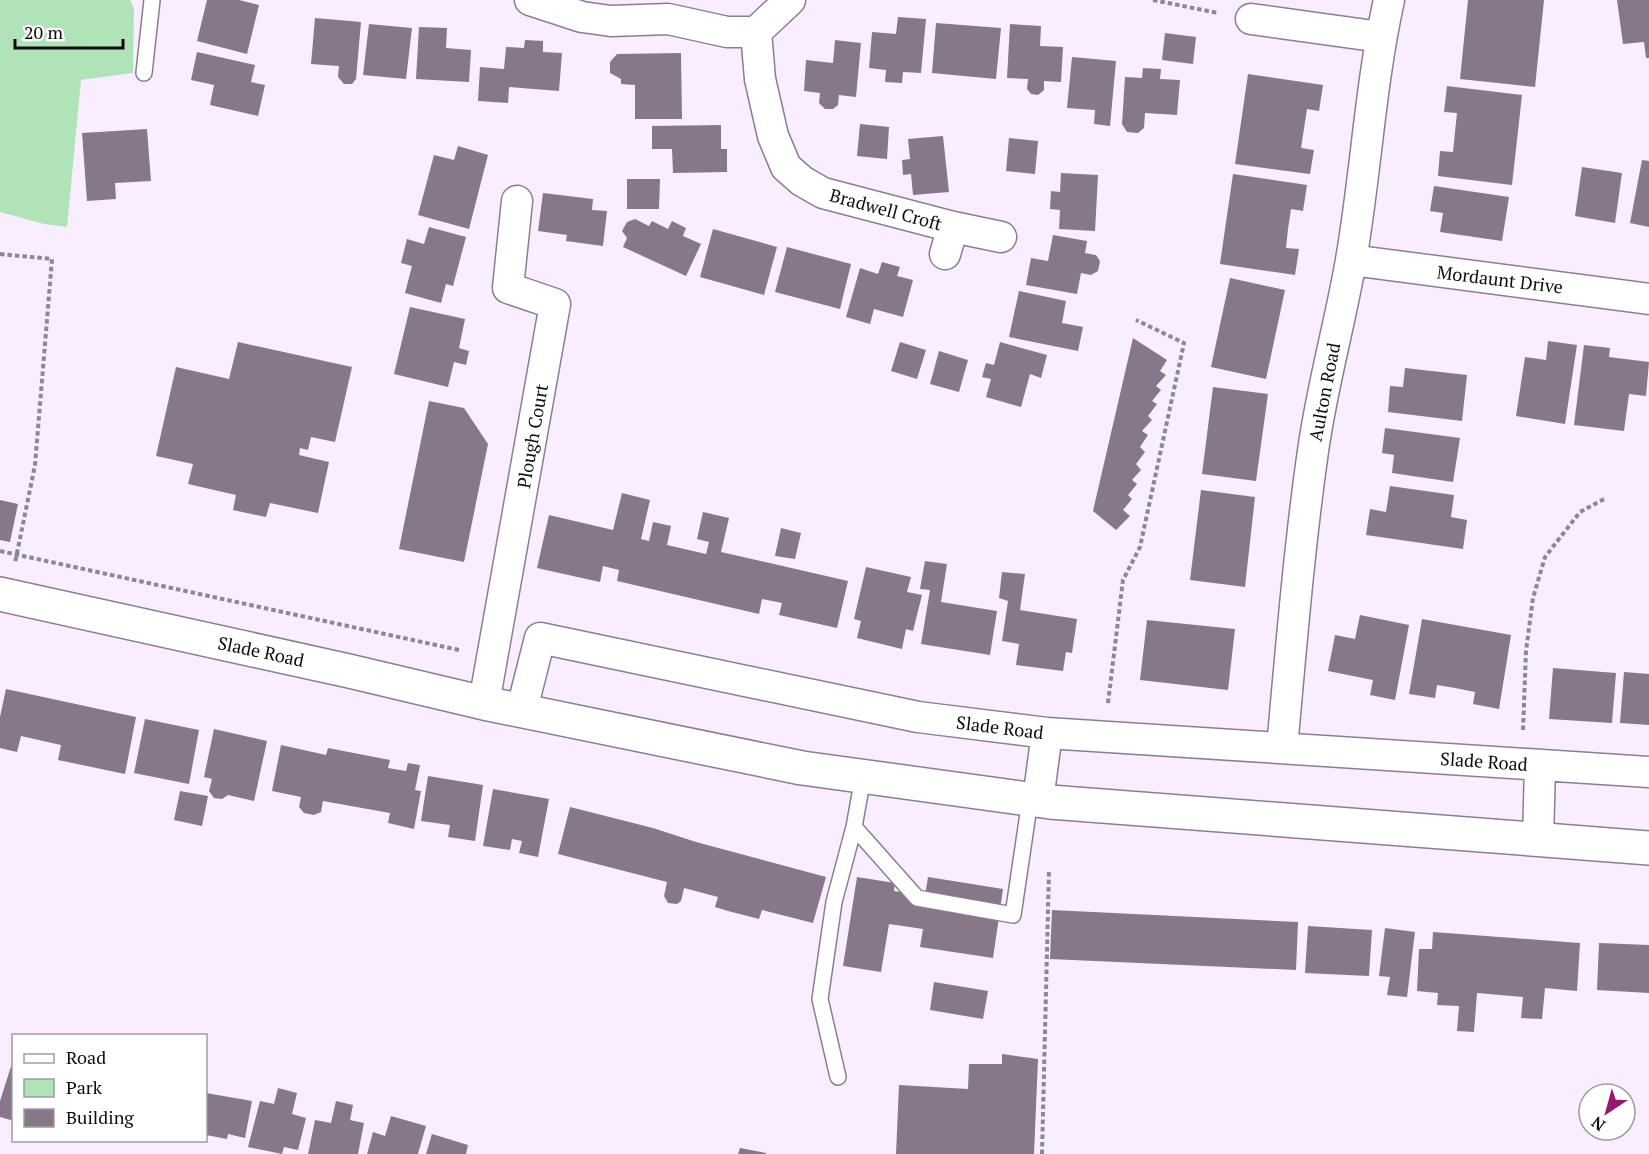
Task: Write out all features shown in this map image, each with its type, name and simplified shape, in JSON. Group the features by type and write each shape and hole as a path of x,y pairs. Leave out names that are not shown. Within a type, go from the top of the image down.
{"main road":[{"name":"Slade Road","path":"3,595 350,670 484,703 802,768 1034,800 1649,848"}],"street":[{"path":"540,2 582,17 611,21 668,19 727,32 756,32 790,0"},
{"name":"Aulton Road","path":"1282,748 1294,608 1313,450 1351,260 1381,37 1389,0"},
{"path":"1251,19 1381,37"},
{"name":"Bradwell Croft","path":"756,32 760,79 773,136 786,168 802,182 824,194 949,240 1001,237"},
{"name":"Plough Court","path":"484,703 555,304 508,288 517,201"},
{"name":"Mordaunt Drive","path":"1351,260 1649,299"},
{"name":"Slade Road","path":"522,710 540,638 918,717 1047,733 1649,772"},
{"path":"1034,800 1047,733"},
{"name":"Slade Road","path":"1531,764 1538,840"}],"lane":[{"path":"144,73 152,0"},
{"path":"838,1077 820,999 834,902 854,827 863,777"},
{"path":"854,827 916,898 1013,915 1034,800"}],"path":[{"path":"1153,0 1251,19"},
{"path":"0,254 52,259 35,465 16,555 3,595"},
{"path":"1103,736 1123,580 1140,547 1184,343 1136,320"},
{"path":"1531,764 1526,651 1533,598 1545,557 1580,512 1606,498"},
{"path":"0,551 492,657"},
{"path":"1042,1154 1049,860"}],"green space":[{"path":"0,0 130,0 134,9 133,73 81,80 67,227 44,224 0,212"}],"building":[{"path":"207,0 239,0 259,5 247,54 197,41"},
{"path":"1468,0 1544,0 1535,87 1460,79"},
{"path":"1617,0 1649,0 1649,58 1646,58 1644,42 1623,44"},
{"path":"898,17 926,19 921,73 903,72 902,83 885,82 886,70 869,68 872,32 896,34"},
{"path":"315,18 361,22 356,79 352,84 344,84 338,77 339,66 311,64"},
{"path":"936,23 1001,28 996,79 932,73"},
{"path":"369,24 412,28 406,79 363,75"},
{"path":"1010,24 1041,26 1040,46 1063,47 1061,82 1044,81 1044,90 1038,95 1031,94 1027,89 1028,79 1007,78"},
{"path":"419,27 447,28 446,48 471,50 469,82 416,79"},
{"path":"1165,33 1196,37 1193,64 1162,60"},
{"path":"525,40 543,41 543,52 562,53 559,91 509,87 508,103 478,101 480,67 504,69 506,47 524,48"},
{"path":"835,40 861,43 856,97 839,95 838,105 833,109 825,109 819,103 820,93 804,91 806,60 833,63"},
{"path":"197,52 255,65 251,82 265,85 258,116 210,105 214,85 191,80"},
{"path":"681,53 682,119 635,119 635,85 621,84 621,79 610,73 610,62 617,54"},
{"path":"1072,57 1116,61 1110,126 1094,124 1095,110 1067,108"},
{"path":"1143,68 1161,69 1160,79 1180,80 1177,115 1145,113 1144,128 1138,133 1127,132 1122,124 1125,77 1142,78"},
{"path":"1248,74 1323,85 1319,111 1307,109 1301,148 1314,150 1310,174 1235,164"},
{"path":"1447,86 1522,95 1512,185 1438,176 1440,151 1453,152 1457,113 1444,112"},
{"path":"860,124 889,127 887,159 857,156"},
{"path":"721,125 721,149 727,149 727,172 673,173 672,149 652,149 652,126"},
{"path":"147,129 151,181 115,183 116,199 87,201 82,133"},
{"path":"943,136 949,192 913,195 911,174 903,175 902,160 910,159 908,139"},
{"path":"1009,138 1038,141 1035,174 1006,171"},
{"path":"458,146 488,155 469,229 418,215 434,155 454,160"},
{"path":"1642,160 1649,161 1649,227 1630,223"},
{"path":"1582,167 1622,173 1615,223 1575,216"},
{"path":"1061,173 1098,175 1095,231 1059,229 1060,210 1050,209 1051,191 1060,192"},
{"path":"1233,174 1307,185 1303,211 1291,209 1288,229 1286,248 1299,249 1295,275 1220,264"},
{"path":"627,179 660,179 659,209 627,209"},
{"path":"1434,186 1509,197 1502,241 1440,232 1443,213 1430,211"},
{"path":"543,193 593,199 592,210 607,211 603,246 566,241 567,235 538,231"},
{"path":"635,219 649,226 652,221 668,229 672,221 686,228 683,236 701,244 686,276 623,247 627,238 622,231 627,222"},
{"path":"429,227 466,237 453,286 446,284 441,303 405,293 412,266 401,263 407,239 424,244"},
{"path":"713,229 777,247 764,295 700,277"},
{"path":"1053,235 1087,241 1085,253 1096,255 1100,261 1098,271 1091,275 1081,273 1077,294 1026,285 1031,258 1048,261"},
{"path":"787,247 851,264 840,309 775,292"},
{"path":"882,262 900,267 897,276 913,280 903,317 874,309 870,324 846,317 860,268 878,274"},
{"path":"1230,278 1285,290 1266,379 1211,367"},
{"path":"1019,291 1066,301 1062,323 1083,327 1078,351 1009,337"},
{"path":"410,307 465,319 459,348 469,351 466,365 454,362 448,387 394,374"},
{"path":"1133,338 1167,360 1160,371 1166,375 1156,386 1161,390 1152,401 1157,404 1148,416 1152,420 1142,431 1148,435 1140,447 1145,452 1136,464 1141,470 1132,480 1137,484 1128,495 1132,499 1123,510 1130,516 1116,530 1093,511"},
{"path":"1548,341 1577,345 1565,424 1516,416 1525,357 1546,360"},
{"path":"238,342 352,367 335,442 311,437 308,450 300,448 299,455 329,462 318,513 270,503 266,517 233,510 236,495 188,484 193,464 156,456 176,367 229,379"},
{"path":"900,342 926,350 917,379 891,371"},
{"path":"1000,342 1047,355 1041,378 1030,374 1021,407 986,397 991,379 982,377 986,363 994,365"},
{"path":"1584,345 1610,348 1609,357 1649,362 1646,396 1629,394 1624,431 1574,425"},
{"path":"939,351 968,360 959,392 930,384"},
{"path":"1405,368 1467,375 1462,421 1388,412 1390,386 1403,387"},
{"path":"1213,387 1268,394 1256,481 1202,474"},
{"path":"429,401 464,408 488,444 464,562 399,549"},
{"path":"1385,428 1460,438 1453,482 1392,473 1394,455 1382,453"},
{"path":"1390,486 1454,495 1451,517 1467,520 1463,549 1366,535 1370,509 1386,512"},
{"path":"1201,490 1255,497 1245,587 1190,580"},
{"path":"622,493 650,500 641,539 649,541 653,522 671,526 667,545 706,554 709,542 697,539 703,512 729,518 721,552 848,581 837,628 779,615 782,603 762,599 759,614 617,581 619,570 603,566 600,582 537,568 549,515 613,530"},
{"path":"0,500 18,504 10,542 0,540"},
{"path":"781,528 801,533 795,559 775,556"},
{"path":"925,561 947,564 941,602 997,611 990,655 921,644 930,590 920,589"},
{"path":"866,567 911,577 907,592 922,595 913,631 906,629 902,649 857,638 861,621 854,619"},
{"path":"1002,572 1025,574 1020,610 1077,619 1072,653 1066,652 1063,671 1016,665 1019,644 1002,641 1008,601 999,598"},
{"path":"1360,615 1409,625 1395,700 1370,695 1373,680 1328,671 1335,635 1355,639"},
{"path":"1422,619 1511,635 1499,709 1473,704 1475,692 1437,685 1435,698 1409,694"},
{"path":"1147,620 1235,629 1228,690 1140,680"},
{"path":"1553,668 1616,673 1612,723 1549,719"},
{"path":"1624,672 1649,674 1649,725 1620,723"},
{"path":"6,689 136,717 125,774 58,760 61,745 21,736 17,752 0,748 0,717"},
{"path":"145,719 199,730 189,784 134,773"},
{"path":"214,729 267,741 254,801 228,795 222,799 214,798 209,791 212,779 204,777"},
{"path":"281,745 326,755 328,748 390,760 388,768 406,771 408,763 420,765 415,790 421,791 414,829 388,823 390,813 323,801 321,812 314,815 304,813 299,807 301,797 272,791"},
{"path":"428,776 483,785 475,841 448,837 450,825 421,821"},
{"path":"493,789 549,799 538,857 519,853 522,841 512,839 510,850 483,846"},
{"path":"180,791 208,796 202,826 174,820"},
{"path":"570,807 826,877 813,923 762,910 759,919 728,911 715,907 718,897 684,888 681,901 677,904 668,903 664,896 667,882 558,854"},
{"path":"857,877 895,883 894,891 925,896 928,877 1003,889 993,958 920,947 923,929 889,924 881,972 843,966"},
{"path":"1052,910 1298,922 1296,970 1050,959"},
{"path":"1308,926 1372,930 1369,976 1305,973"},
{"path":"1385,928 1415,932 1407,997 1387,995 1390,977 1379,976"},
{"path":"1433,932 1580,943 1577,991 1545,988 1542,1019 1521,1018 1523,997 1477,993 1474,1032 1457,1031 1459,1006 1437,1005 1438,993 1417,991 1419,949 1432,949"},
{"path":"1599,943 1649,945 1649,993 1597,990"},
{"path":"934,982 988,991 983,1019 930,1010"},
{"path":"1002,1054 1038,1059 1034,1154 896,1154 899,1085 968,1089 969,1064 1002,1064"},
{"path":"12,1063 12,1120 0,1117 0,1101"},
{"path":"278,1088 297,1093 292,1114 306,1118 298,1150 284,1147 282,1154 248,1147 260,1101 274,1104"},
{"path":"207,1093 252,1101 245,1138 228,1134 227,1139 207,1135"},
{"path":"336,1101 353,1105 350,1120 364,1123 358,1154 308,1154 315,1120 331,1123"},
{"path":"391,1116 426,1126 418,1154 367,1154 373,1132 385,1136"},
{"path":"432,1134 468,1145 466,1154 426,1154"},
{"path":"740,1148 766,1153 766,1154 738,1154"}]}
